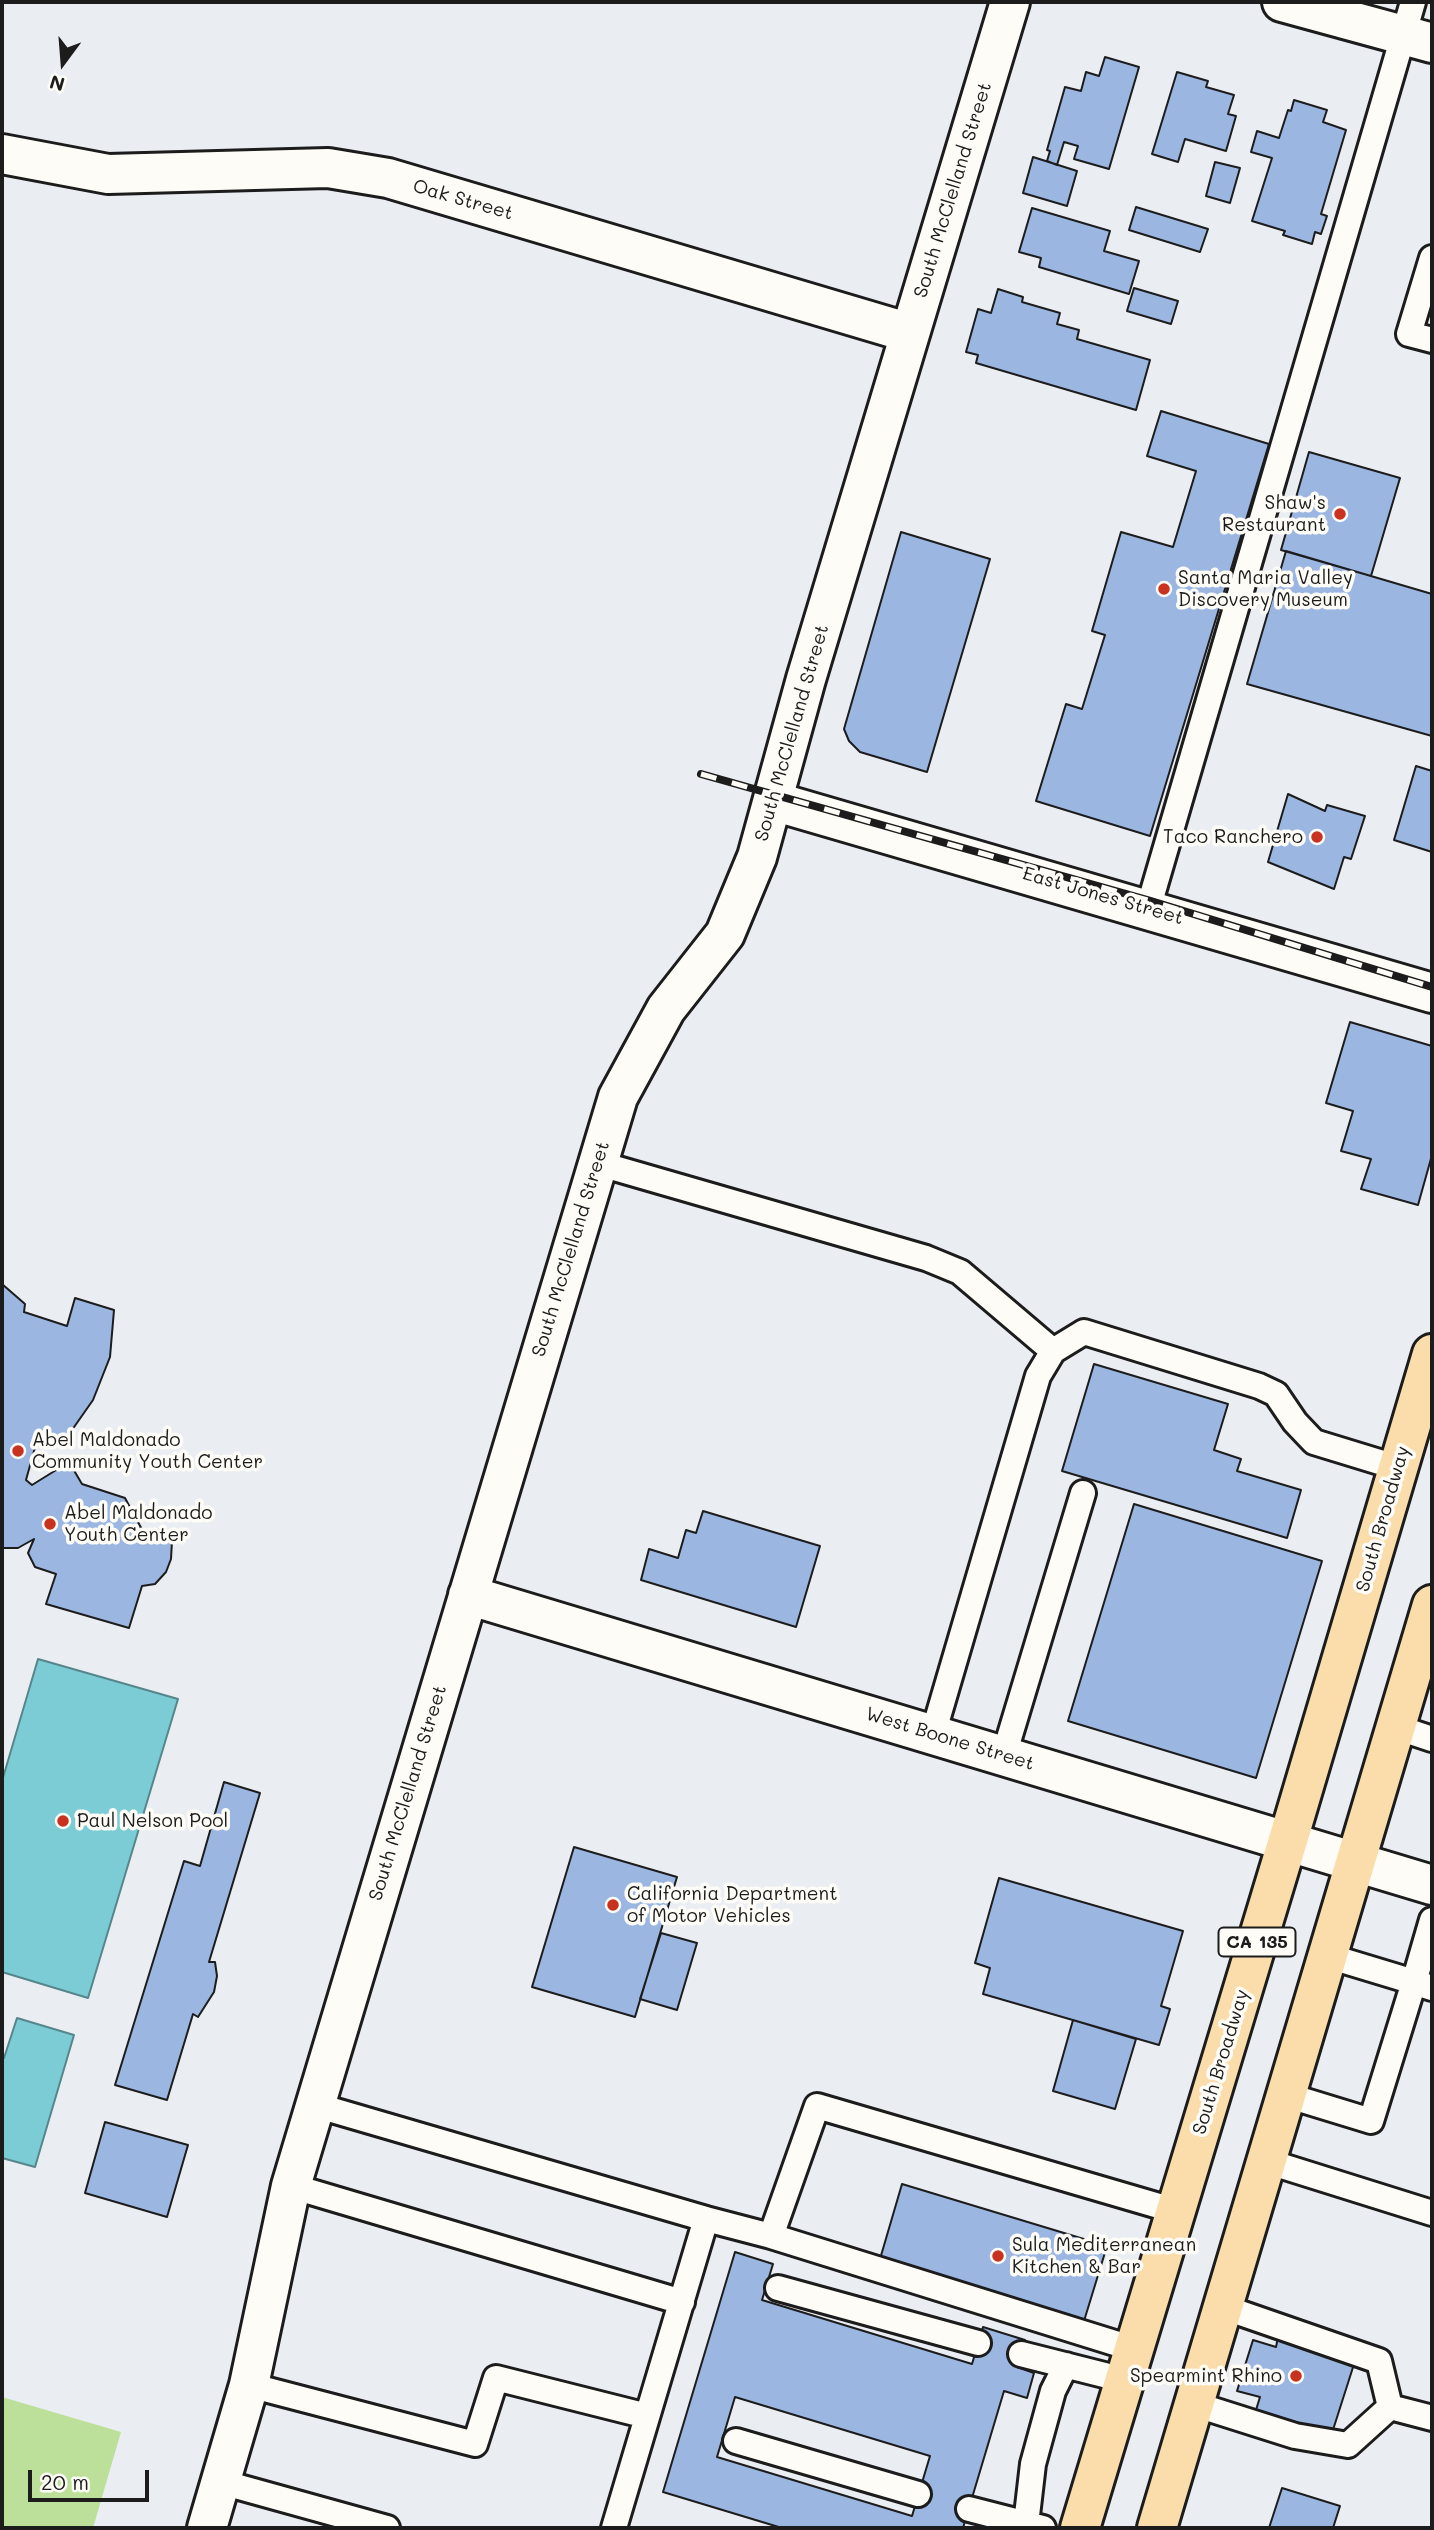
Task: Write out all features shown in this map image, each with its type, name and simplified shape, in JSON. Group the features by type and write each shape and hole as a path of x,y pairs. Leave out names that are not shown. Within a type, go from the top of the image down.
{"main road":[{"name":"South Broadway","path":"1080,2528 1432,1354"},
{"path":"1157,2528 1432,1605"}],"street":[{"name":"South McClelland Street","path":"207,2528 249,2385 291,2186 597,1163 618,1097 666,1009 725,934 757,857 806,679 1010,2"},
{"path":"1282,2 1416,27"},
{"name":"Oak Street","path":"2,154 108,174 328,168 388,178 910,333"},
{"name":"East Jones Street","path":"773,801 1432,993"},
{"name":"West Boone Street","path":"468,1595 1432,1885"}],"lane":[{"path":"1149,909 1416,27"},
{"path":"1432,258 1409,334 1432,340"},
{"path":"597,1163 926,1258 949,1267 960,1272 1053,1351"},
{"path":"933,1734 1038,1376 1053,1351 1084,1332 1259,1386 1276,1394 1295,1422 1314,1442 1399,1468"},
{"path":"1004,1755 1083,1493"},
{"path":"1396,1727 1432,1739"},
{"path":"1286,2095 1371,2121 1423,1985 1432,1920"},
{"path":"1328,1956 1423,1985"},
{"path":"315,2105 771,2236 1129,2364"},
{"path":"771,2236 817,2106 1176,2211"},
{"path":"1266,2161 1432,2213"},
{"path":"291,2186 681,2302"},
{"path":"614,2528 706,2219"},
{"path":"778,2288 978,2343"},
{"path":"1223,2307 1380,2361 1390,2407"},
{"path":"1021,2354 1066,2365 1129,2364"},
{"path":"969,2509 1034,2526 1033,2464 1053,2391 1066,2365"},
{"path":"249,2385 475,2444 496,2378 647,2416"},
{"path":"1194,2404 1295,2437 1348,2445 1390,2407"},
{"path":"1390,2407 1432,2418"},
{"path":"736,2441 918,2494"},
{"path":"220,2482 387,2528"}],"green space":[{"path":"2,2397 121,2432 93,2528 2,2528"}],"water":[{"path":"38,1659 178,1699 88,1998 2,1972 2,1781"},
{"path":"17,2018 74,2035 35,2167 2,2158 2,2056 4,2058"}],"building":[{"path":"1105,57 1139,67 1109,169 1074,159 1078,146 1064,142 1057,165 1047,161 1050,151 1047,150 1065,87 1081,91 1086,72 1099,76"},
{"path":"1177,72 1208,81 1206,87 1234,95 1228,114 1236,116 1226,151 1185,139 1178,162 1152,154"},
{"path":"1294,100 1327,110 1323,122 1346,130 1321,214 1327,216 1321,234 1315,232 1312,244 1283,235 1285,231 1252,221 1272,158 1251,152 1257,131 1279,138"},
{"path":"1033,157 1077,171 1067,206 1023,193"},
{"path":"1215,162 1240,168 1230,203 1206,196"},
{"path":"1136,207 1208,229 1200,252 1129,230"},
{"path":"1032,208 1110,231 1104,251 1139,261 1129,294 1039,267 1041,258 1019,252"},
{"path":"1134,288 1178,301 1171,324 1127,311"},
{"path":"998,289 1023,297 1022,302 1060,313 1057,324 1079,330 1077,339 1150,360 1136,410 976,363 978,355 966,352 978,309 991,313"},
{"name":"Santa Maria Valley Discovery Museum","path":"1161,411 1269,444 1150,836 1036,801 1066,704 1082,709 1105,635 1092,631 1121,532 1173,547 1196,471 1147,456"},
{"name":"Shaw's Restaurant","path":"1309,452 1400,478 1371,576 1281,550"},
{"path":"901,532 990,559 927,772 860,752 849,741 844,729"},
{"path":"1286,551 1432,594 1432,736 1247,684"},
{"path":"1416,766 1432,771 1432,852 1394,840"},
{"name":"Taco Ranchero","path":"1288,794 1325,811 1327,805 1365,816 1351,859 1344,857 1334,889 1268,862"},
{"path":"1350,1022 1432,1046 1432,1155 1418,1205 1361,1189 1371,1159 1341,1151 1353,1111 1326,1103"},
{"name":"Abel Maldonado Community Youth Center","path":"2,1284 25,1304 24,1312 67,1326 75,1298 114,1310 110,1357 93,1400 65,1440 39,1433 26,1480 32,1485 69,1462 82,1484 125,1498 145,1535 160,1529 172,1541 171,1559 166,1572 155,1584 142,1586 129,1628 46,1604 56,1574 35,1567 28,1553 34,1539 18,1548 2,1548"},
{"path":"1094,1364 1228,1404 1214,1450 1241,1459 1237,1471 1301,1490 1287,1538 1062,1471"},
{"path":"1134,1504 1322,1561 1256,1778 1068,1721"},
{"path":"703,1511 820,1546 796,1627 641,1580 649,1549 678,1558 686,1530 696,1533"},
{"name":"Paul Nelson Pool","path":"224,1782 260,1793 209,1962 215,1962 217,1976 214,1992 198,2017 193,2014 167,2100 115,2085 184,1861 200,1866"},
{"name":"California Department of Motor Vehicles","path":"574,1847 677,1877 635,2017 532,1987"},
{"path":"999,1878 1183,1931 1161,2006 1170,2009 1159,2045 983,1994 990,1968 975,1963"},
{"path":"661,1933 697,1943 677,2010 640,1999"},
{"path":"1073,2020 1136,2039 1115,2109 1053,2091"},
{"path":"105,2122 188,2145 167,2217 85,2193"},
{"path":"902,2184 1107,2246 1084,2321 880,2259"},
{"path":"735,2252 773,2264 762,2300 972,2364 983,2327 1025,2340 1017,2367 1034,2373 1027,2398 1004,2391 963,2528 782,2528 663,2492","holes":["735,2397 930,2456 912,2516 717,2457"]},
{"name":"Spearmint Rhino","path":"1278,2337 1355,2361 1332,2433 1256,2410 1260,2397 1237,2391 1253,2340 1276,2347"},
{"path":"1282,2488 1340,2506 1333,2528 1269,2528"}],"railway":[{"path":"701,774 1151,901 1432,987"}],"place":[{"name":"Shaw's Restaurant","path":"1340,514"},
{"name":"Santa Maria Valley Discovery Museum","path":"1164,589"},
{"name":"Taco Ranchero","path":"1317,837"},
{"name":"Abel Maldonado Community Youth Center","path":"18,1451"},
{"name":"Abel Maldonado Youth Center","path":"50,1524"},
{"name":"Paul Nelson Pool","path":"63,1821"},
{"name":"California Department of Motor Vehicles","path":"613,1905"},
{"name":"Sula Mediterranean Kitchen & Bar","path":"998,2256"},
{"name":"Spearmint Rhino","path":"1296,2376"}]}
